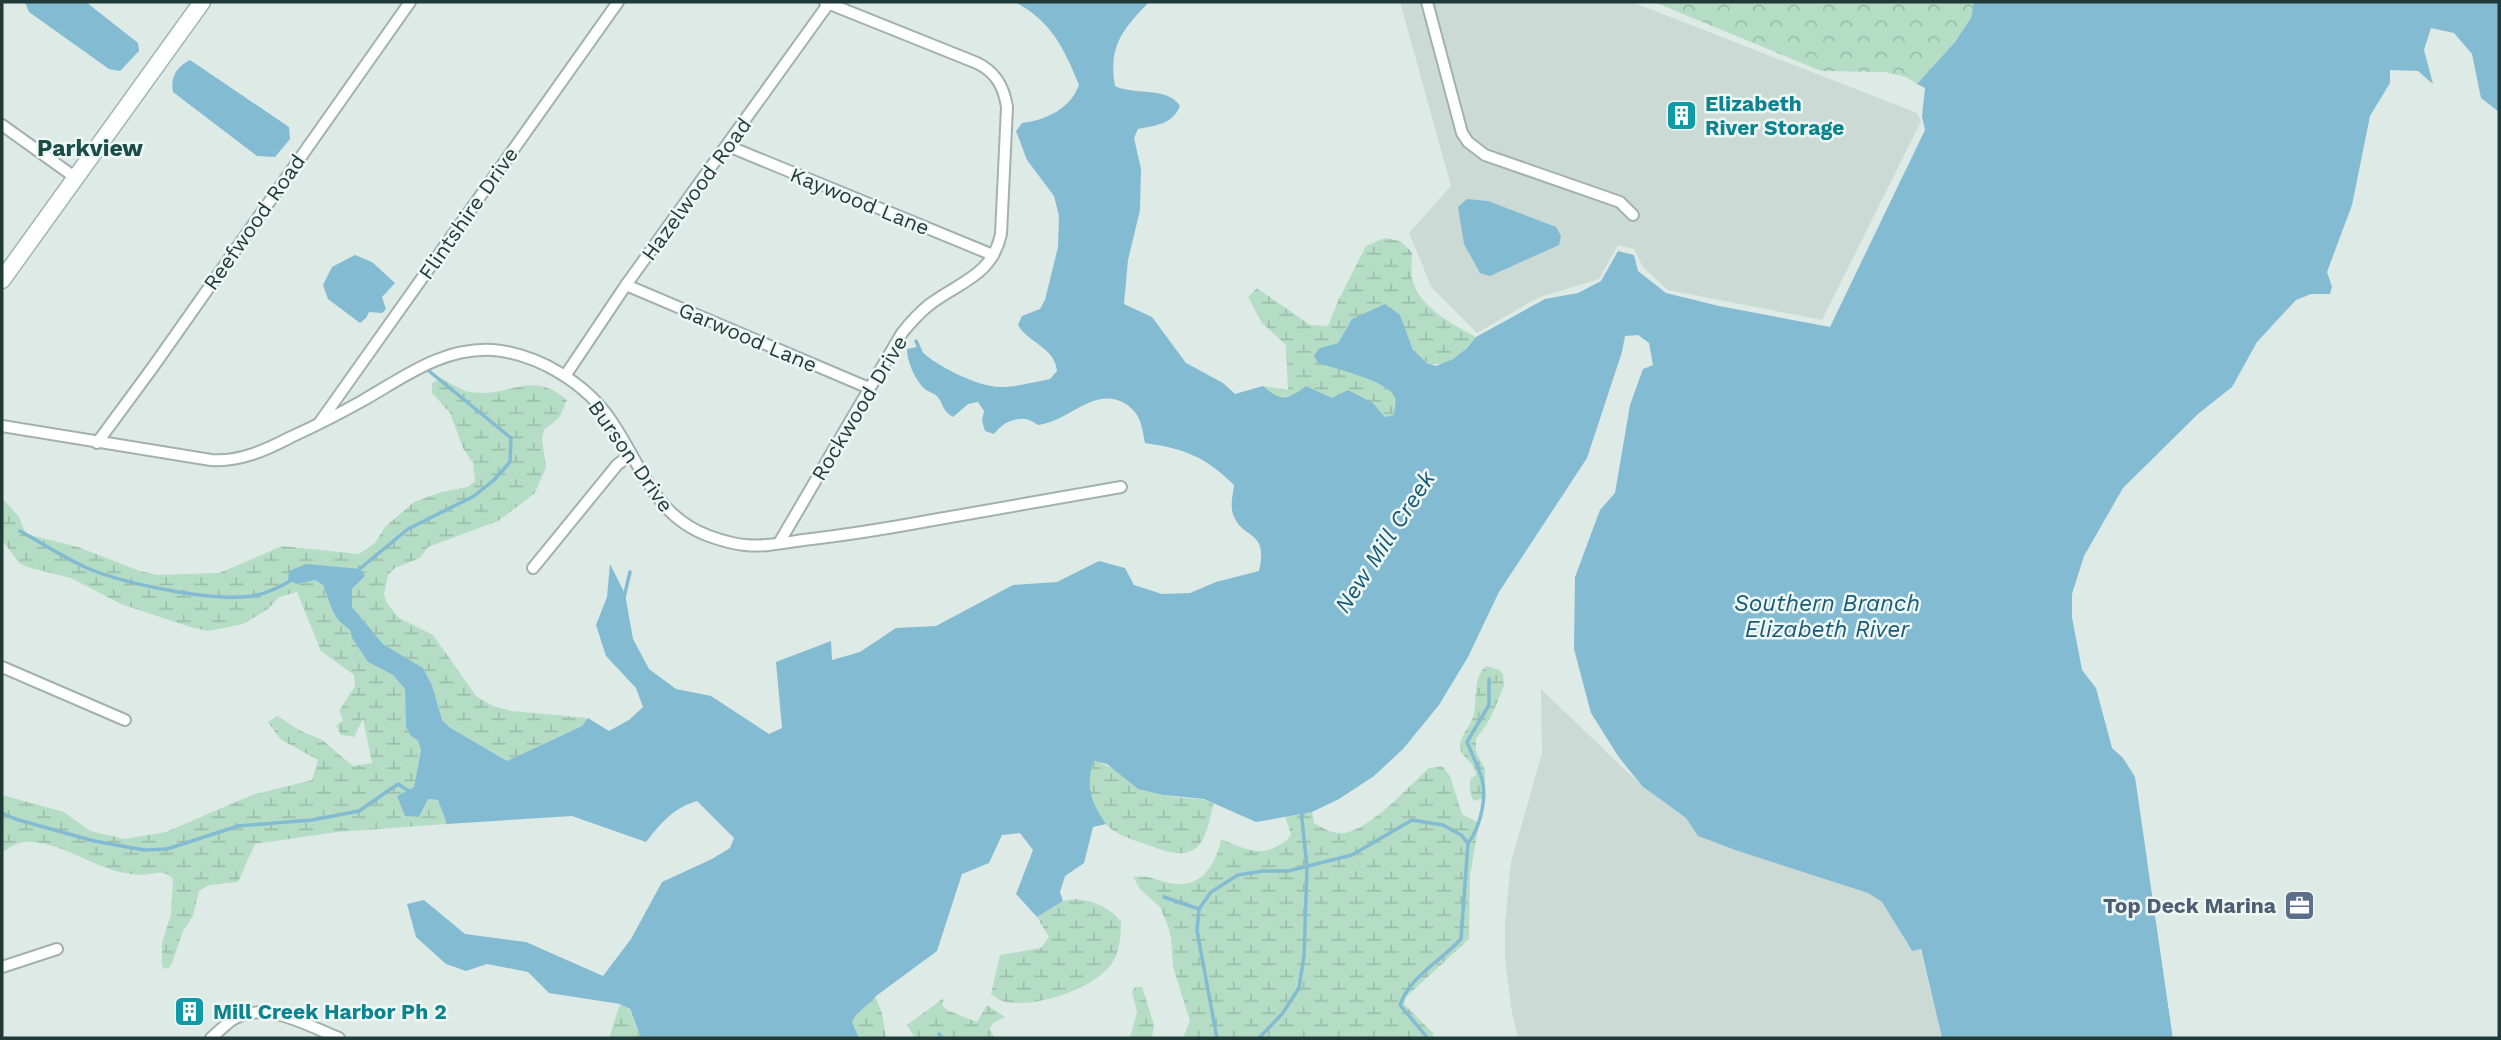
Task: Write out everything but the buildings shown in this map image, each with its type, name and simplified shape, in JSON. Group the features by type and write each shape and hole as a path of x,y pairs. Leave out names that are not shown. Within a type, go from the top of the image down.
{"street":[{"path":"2,280 201,2"},
{"name":"Reefwood Road","path":"97,443 410,2"},
{"name":"Flintshire Drive","path":"319,424 618,2"},
{"path":"1427,2 1462,133 1468,142 1485,155 1620,202 1633,215"},
{"path":"827,3 986,68 1000,84 1007,107 1001,234 993,255"},
{"name":"Hazelwood Road","path":"565,376 626,285 827,3"},
{"path":"2,125 76,178"},
{"name":"Kaywood Lane","path":"727,146 993,255"},
{"name":"Rockwood Drive","path":"779,543 902,334 930,304 976,275 993,255"},
{"name":"Garwood Lane","path":"626,285 869,388"},
{"name":"Burson Drive","path":"2,426 97,443 220,460 241,458 319,424 410,372 457,353 493,350 543,363 565,376 603,411 658,499 673,516 709,536 731,542 746,545 779,543 865,533 1121,487"},
{"path":"533,568 617,465 631,454"},
{"path":"2,667 125,720"},
{"path":"2,967 57,949"},
{"path":"211,1038 233,1019 262,1012 277,1014 340,1038"}],"shaded area":[{"path":"1400,2 1632,2 1917,113 1921,121 1822,320 1668,290 1643,267 1634,249 1618,245 1599,279 1537,298 1477,333 1432,288 1409,233 1451,186"},
{"path":"1541,689 1642,786 1686,818 1698,836 1868,893 1882,902 1911,951 1920,949 1942,1038 1518,1038 1505,959 1505,922 1511,862 1542,753"}],"green space":[{"path":"1654,2 1974,2 1971,18 1955,42 1917,84 1906,77 1885,72 1821,71"},
{"path":"1385,238 1400,241 1412,252 1413,281 1425,302 1440,316 1476,337 1455,358 1439,364 1430,363 1414,351 1400,315 1352,319 1338,343 1320,348 1356,374 1390,389 1395,397 1394,416 1385,417 1373,403 1332,398 1306,386 1292,397 1274,396 1263,386 1288,390 1286,345 1262,323 1248,297 1257,288 1310,325 1328,326 1366,246"},
{"path":"441,378 463,390 481,393 530,385 541,386 567,400 559,418 544,430 542,439 546,467 535,493 498,521 428,547 420,558 395,568 388,575 384,594 387,603 399,618 433,635 476,696 493,706 512,711 588,718 582,726 507,761 442,721 432,685 423,668 383,644 352,607 352,589 365,576 288,580 296,583 315,580 323,585 333,612 350,630 352,638 368,662 393,675 405,689 406,727 410,735 418,741 421,750 414,787 397,796 406,816 419,817 428,799 438,800 447,824 337,832 255,844 238,882 209,885 199,891 193,916 183,931 170,967 165,969 162,966 162,943 171,914 173,878 161,873 142,875 120,872 43,844 20,843 2,853 2,795 64,812 90,831 125,839 166,832 252,795 312,780 318,760 280,739 268,722 277,716 322,740 353,766 372,763 363,719 354,737 341,735 336,726 343,720 339,711 355,686 354,675 321,651 297,592 279,597 268,609 243,624 208,631 121,604 71,578 19,563 2,540 2,498 19,517 26,534 78,547 140,571 158,575 219,573 282,546 359,554 375,543 385,527 414,502 441,492 468,487 475,481 473,463 463,448 450,413 432,393 432,383"},
{"path":"1487,666 1503,674 1504,686 1490,719 1476,739 1476,751 1485,770 1485,798 1474,801 1470,787 1471,778 1476,775 1471,763 1461,751 1460,743 1473,717 1479,676"},
{"path":"1094,761 1164,795 1214,802 1201,843 1192,851 1174,853 1133,840 1108,826 1092,800 1090,780"},
{"path":"1442,766 1450,776 1462,814 1479,823 1470,876 1469,939 1406,997 1404,1004 1433,1033 1433,1038 1183,1038 1190,1021 1173,967 1168,926 1160,907 1140,889 1133,877 1177,884 1195,881 1208,870 1221,839 1257,851 1272,849 1285,842 1291,834 1285,817 1312,812 1314,823 1328,831 1345,833 1367,823 1429,768"},
{"path":"1075,899 1101,906 1112,912 1121,922 1118,951 1106,970 1081,987 1049,999 1019,1003 1004,1001 991,994 1000,955 1041,948 1049,937 1037,917 1063,901"},
{"path":"1135,987 1142,987 1154,1025 1152,1038 1130,1038 1137,1012 1132,992"},
{"path":"875,996 882,1013 886,1038 859,1038 852,1022"},
{"path":"944,998 942,1005 947,1010 977,1022 987,1005 1005,1017 993,1023 990,1029 995,1038 915,1038 907,1025"},
{"path":"620,1004 629,1009 641,1038 609,1038"}],"water":[{"path":"25,2 86,2 138,43 139,51 120,71 109,69 29,12"},
{"path":"1015,2 1149,2 1120,39 1114,60 1115,86 1167,96 1180,106 1168,121 1138,129 1134,138 1141,169 1140,210 1128,260 1124,304 1152,317 1186,363 1223,383 1235,394 1263,386 1275,395 1285,397 1306,386 1332,398 1348,390 1373,403 1385,417 1394,415 1395,398 1391,392 1373,381 1318,363 1314,355 1320,348 1338,343 1352,319 1385,304 1400,315 1413,350 1427,363 1436,366 1453,359 1476,337 1545,299 1578,293 1601,281 1618,251 1634,255 1638,271 1666,293 1830,327 1925,130 1922,116 1925,88 1917,84 1955,42 1971,18 1974,2 2499,2 2499,112 2481,98 2472,54 2454,33 2431,28 2424,50 2433,84 2418,71 2390,70 2390,83 2370,116 2352,205 2327,272 2332,287 2330,294 2311,294 2296,300 2257,342 2232,387 2198,414 2123,488 2084,556 2072,594 2072,617 2082,670 2096,688 2112,748 2123,758 2135,777 2173,1038 1942,1038 1921,949 1912,951 1882,902 1868,893 1698,836 1686,818 1642,786 1618,756 1591,713 1574,649 1575,577 1600,510 1615,493 1630,405 1643,369 1653,365 1649,343 1638,335 1625,336 1587,458 1499,592 1468,657 1439,705 1403,749 1374,776 1339,799 1312,812 1256,822 1204,799 1138,789 1107,764 1094,761 1090,778 1091,794 1106,824 1093,827 1084,863 1065,876 1060,892 1063,901 1037,917 1016,894 1033,850 1020,833 1002,835 989,863 962,874 937,951 876,996 854,1018 852,1022 859,1038 641,1038 630,1009 620,1004 549,993 528,972 487,964 466,971 446,964 416,937 407,904 424,900 465,934 526,942 603,976 631,939 662,882 730,848 734,838 697,801 674,812 646,842 572,816 447,824 438,800 428,799 419,817 405,816 397,796 414,787 421,750 418,741 410,735 406,727 405,689 393,675 368,662 352,638 350,630 333,612 323,585 315,580 297,584 288,580 289,571 306,564 360,569 365,576 352,589 352,607 383,644 423,668 432,685 442,720 449,727 507,761 582,726 588,718 609,731 629,720 643,707 636,688 606,656 596,625 607,597 610,564 625,594 633,639 649,669 676,689 711,696 769,734 782,728 776,662 831,641 832,660 860,652 896,628 936,626 1013,585 1057,582 1099,561 1125,568 1134,585 1162,594 1190,593 1216,582 1259,571 1261,557 1258,541 1242,528 1232,511 1234,485 1213,467 1193,455 1145,443 1138,417 1126,404 1114,399 1103,399 1038,425 1026,419 1015,420 1003,425 994,434 985,431 982,421 984,411 978,402 968,404 953,417 946,412 936,395 922,386 913,371 907,349 917,347 956,373 991,386 1013,386 1050,379 1057,371 1052,356 1028,337 1018,325 1022,316 1040,309 1045,300 1058,247 1059,216 1054,196 1027,160 1016,131 1022,123 1048,116 1063,107 1070,101 1079,85 1055,37 1038,18"},
{"path":"190,60 289,127 290,139 275,157 257,156 173,92 176,73"},
{"path":"1467,199 1488,201 1556,227 1561,236 1559,245 1490,276 1480,273 1464,244 1458,207"},
{"path":"355,255 372,262 395,283 382,297 386,309 382,313 369,312 360,323 328,299 323,285 332,267"}],"pier":[{"path":"2147,859 2151,859 2176,1038 2173,1038"}],"waterway":[{"path":"916,341 922,355"},
{"path":"357,571 408,529 474,496 494,480 510,462 511,438 429,371"},
{"path":"20,531 87,568 123,580 169,590 215,596 252,596 268,592 292,580"},
{"path":"624,597 630,572"},
{"path":"1468,843 1478,823 1484,791 1467,742 1489,705 1489,679"},
{"path":"2,813 94,841 144,850 167,849 238,826 312,820 359,811 398,784 409,791"},
{"path":"1259,1038 1282,1014 1299,988 1304,956 1307,867 1301,811"},
{"path":"1217,1038 1197,931 1199,909 1211,892 1238,875 1288,871 1352,855 1412,820 1443,825 1461,835 1468,843 1461,939 1418,977 1400,1005 1426,1038"},
{"path":"1164,897 1199,909"},
{"path":"939,1034 942,1038"}],"place":[{"name":"Elizabeth River Storage","path":"1682,115"},
{"name":"Top Deck Marina","path":"2299,905"},
{"name":"Mill Creek Harbor Ph 2","path":"190,1011"}],"district":[{"name":"Parkview","path":"90,148"}],"water label":[{"name":"New Mill Creek","path":"1385,542"},
{"name":"Southern Branch Elizabeth River","path":"1827,616"}]}
